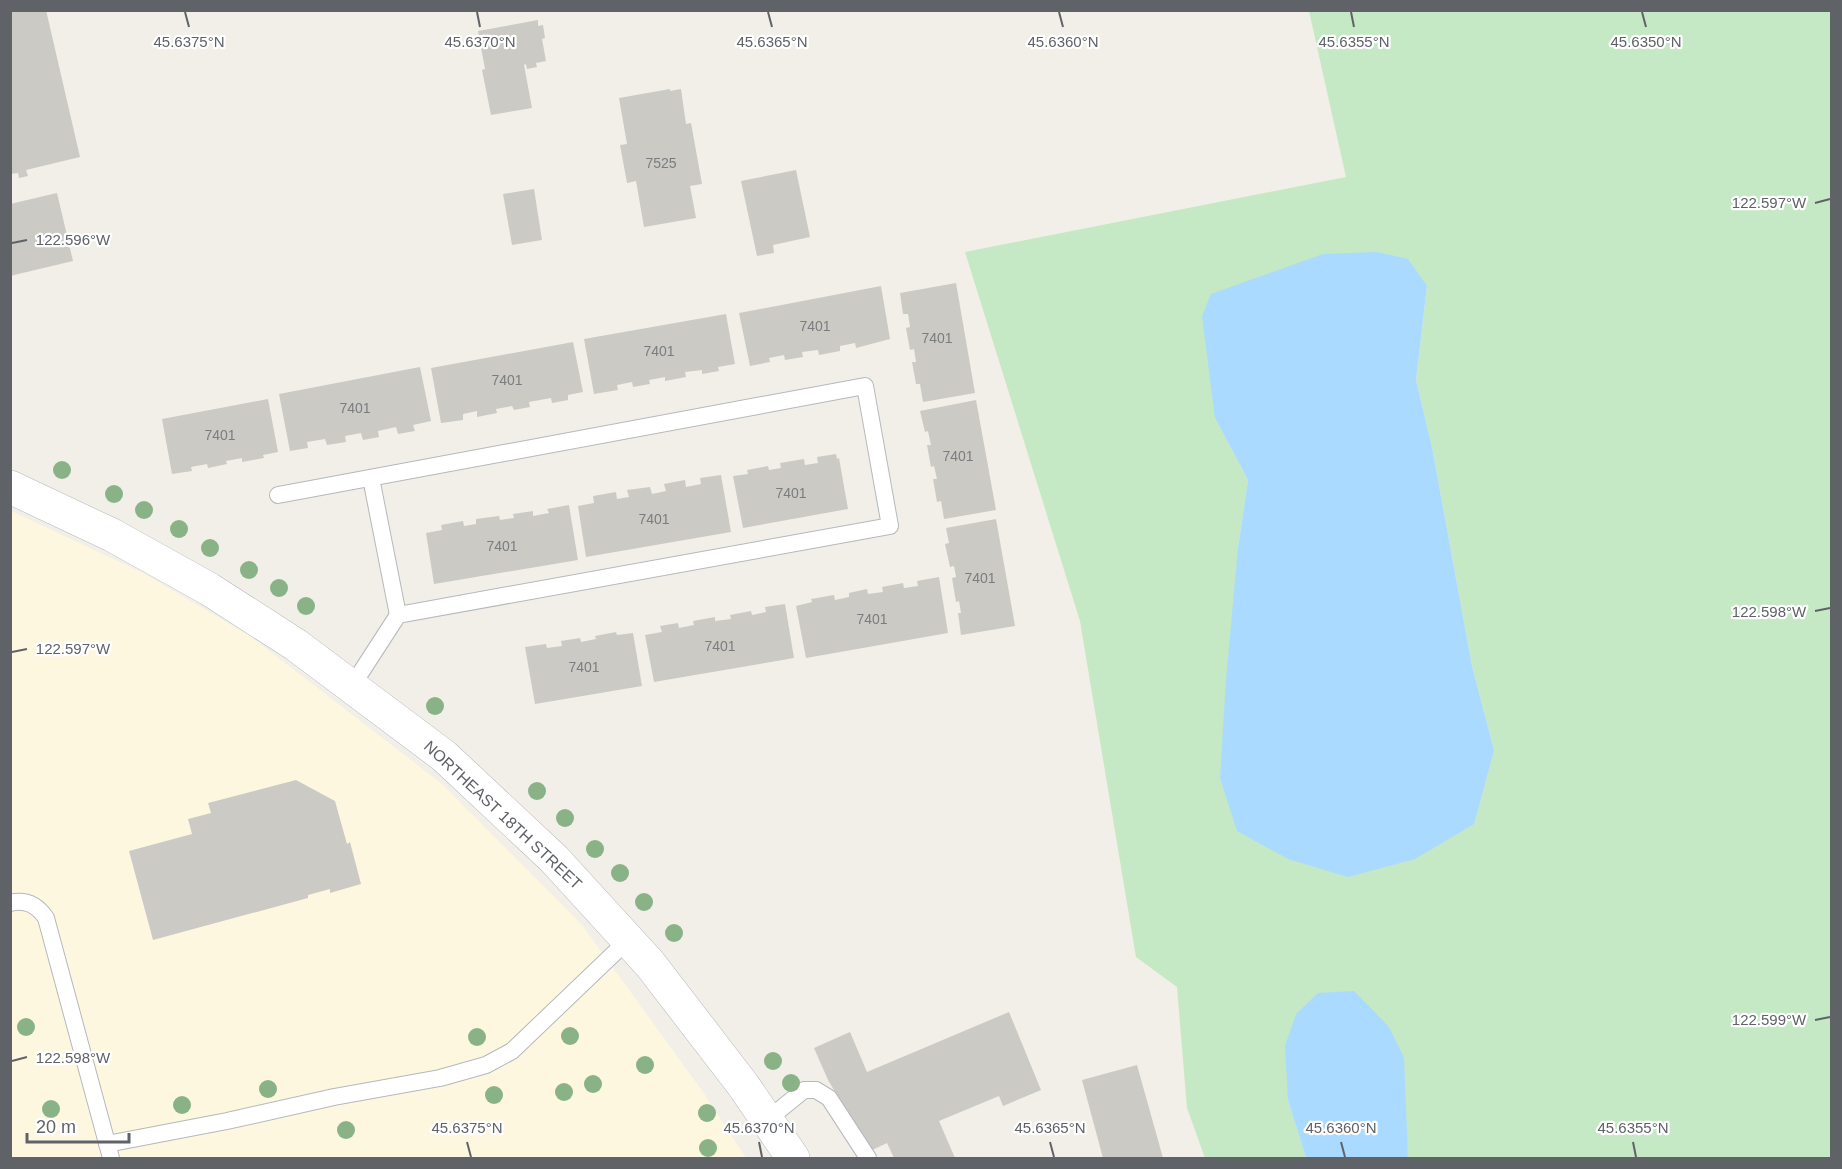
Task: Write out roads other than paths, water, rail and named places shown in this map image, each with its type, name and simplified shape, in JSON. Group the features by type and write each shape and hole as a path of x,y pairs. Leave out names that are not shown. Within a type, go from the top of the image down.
{"street":[{"name":"NORTHEAST 18TH STREET","path":"10,487 112,535 209,589 296,645 444,756 554,859 657,973 793,1158"}],"lane":[{"path":"278,495 865,386 890,526 398,615"},
{"path":"352,686 398,615 371,478"},
{"path":"10,903 25,902 34,905 46,918 109,1151 227,1121 334,1097 440,1078 486,1065 512,1051 628,940"},
{"path":"767,1120 804,1090 816,1090 829,1098 868,1158"}],"water":[{"path":"1377,252 1408,259 1427,286 1416,380 1432,447 1472,666 1494,750 1474,824 1415,859 1348,877 1288,859 1237,831 1220,778 1238,548 1248,480 1215,418 1202,316 1211,294 1323,254"},
{"path":"1354,991 1389,1027 1404,1058 1408,1158 1306,1158 1288,1100 1285,1046 1296,1014 1318,993"}]}
